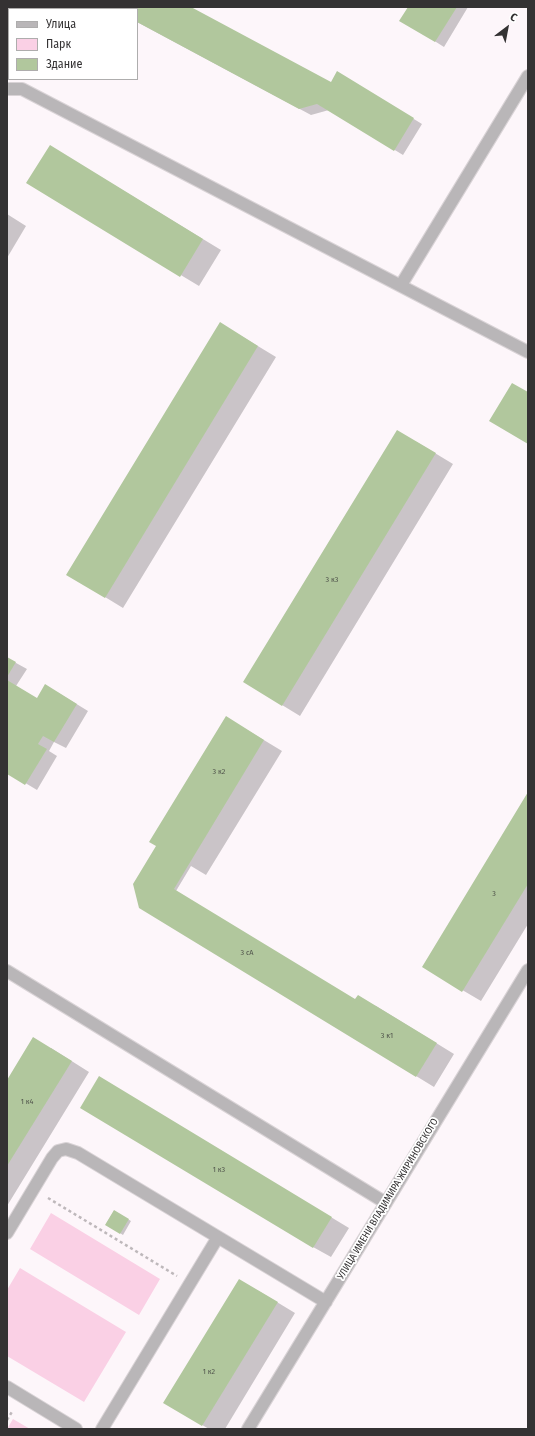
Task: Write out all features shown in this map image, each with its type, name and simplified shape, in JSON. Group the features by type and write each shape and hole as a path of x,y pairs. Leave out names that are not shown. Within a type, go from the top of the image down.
{"street":[{"path":"401,285 528,76"},
{"path":"7,89 22,89 401,285 526,347"},
{"name":"УЛИЦА ИМЕНИ ВЛАДИМИРА ЖИРИНОВСКОГО","path":"248,1429 528,970"},
{"path":"8,975 386,1203"},
{"path":"7,1233 52,1158 58,1151 66,1149 78,1153 326,1302"},
{"path":"102,1429 218,1238"},
{"path":"7,1387 76,1429"}],"path":[{"path":"33,1190 190,1284"}],"green space":[{"path":"51,1213 160,1279 139,1315 30,1249"},
{"path":"20,1268 126,1332 84,1402 7,1356 7,1290"},
{"path":"13,1419 30,1429 7,1429"}],"building":[{"path":"109,7 191,7 331,82 337,71 414,118 394,151 317,104 299,109 138,23 138,8"},
{"path":"408,7 457,7 435,42 399,21"},
{"path":"50,145 203,239 180,277 26,183"},
{"path":"220,322 258,346 105,598 66,575"},
{"path":"512,383 528,392 528,444 489,421"},
{"path":"397,430 436,453 282,706 243,682"},
{"path":"7,657 16,662 7,677"},
{"path":"7,680 37,698 45,684 77,704 54,742 43,736 38,744 47,749 25,785 7,774"},
{"path":"226,716 264,740 174,889 355,999 358,995 437,1043 416,1077 139,908 133,884 156,846 149,842"},
{"path":"528,792 528,884 462,992 422,967"},
{"path":"33,1037 72,1061 7,1166 7,1080"},
{"path":"99,1076 332,1217 313,1248 80,1108"},
{"path":"114,1210 129,1219 120,1234 105,1225"},
{"path":"239,1279 278,1302 202,1426 163,1403"}]}
